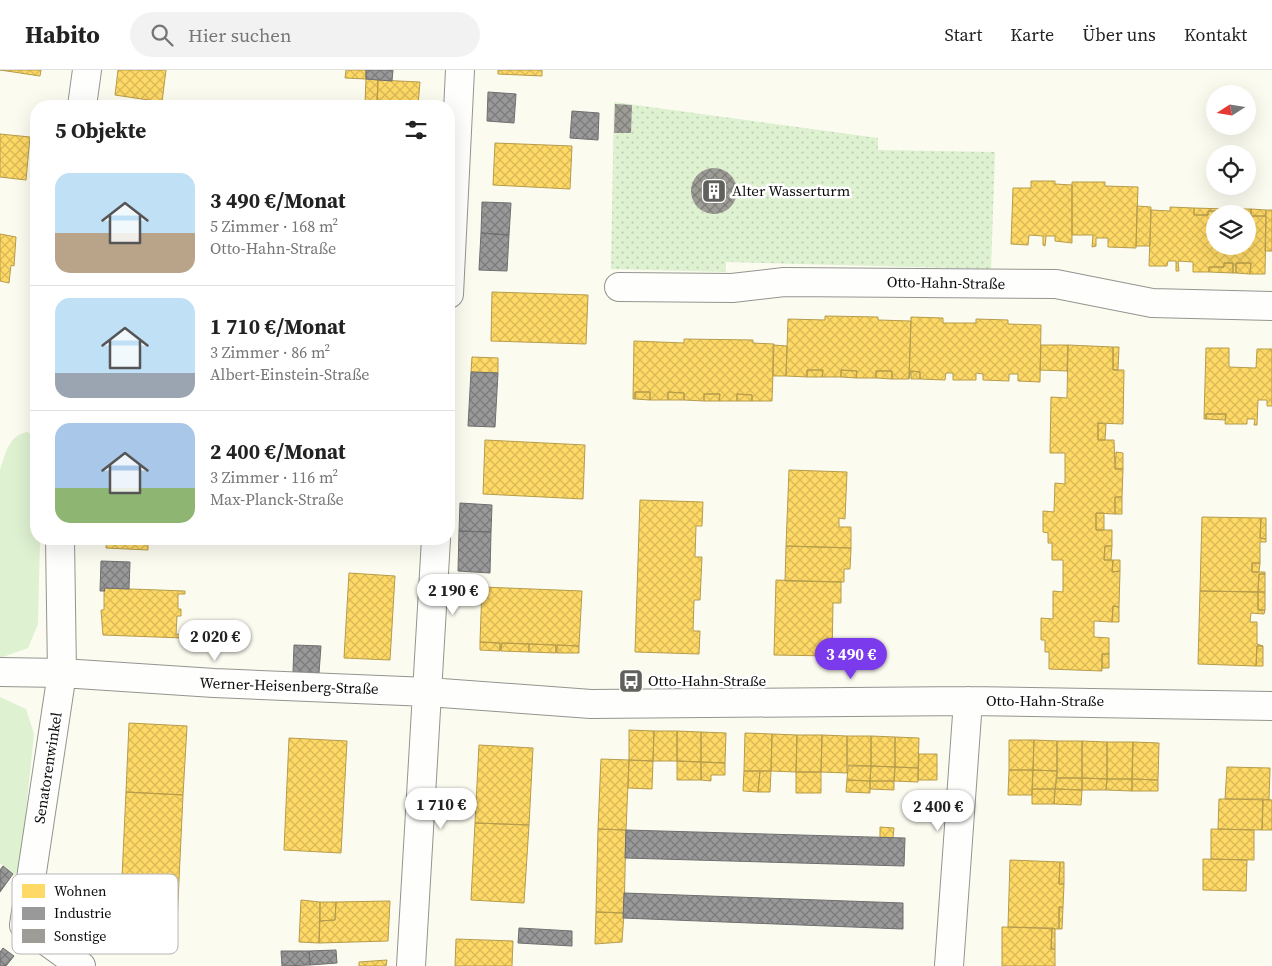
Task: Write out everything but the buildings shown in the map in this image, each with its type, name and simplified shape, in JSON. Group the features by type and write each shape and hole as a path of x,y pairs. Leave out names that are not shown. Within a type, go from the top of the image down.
{"street":[{"path":"83,100 87,70"},
{"path":"455,172 460,70"},
{"name":"Otto-Hahn-Straße","path":"619,287 732,288 784,282 1056,284 1152,303 1272,306"},
{"name":"Senatorenwinkel","path":"32,874 62,673 60,545"},
{"path":"411,966 436,545"},
{"name":"Werner-Heisenberg-Straße","path":"0,672 62,673 214,683 428,692"},
{"name":"Otto-Hahn-Straße","path":"428,692 591,704 968,701 1141,702 1272,706"},
{"path":"949,966 968,701"},
{"name":"Senatorenwinkel","path":"65,954 82,966"}],"green space":[{"path":"614,102 878,138 878,150 995,152 991,269 726,262 726,272 611,269"},
{"path":"27,432 30,433 30,545 40,545 38,624 28,648 0,658 0,470 9,446 21,434"},
{"path":"0,697 26,709 34,734 20,868 14,874 0,863"}],"place":[{"name":"Alter Wasserturm","path":"714,191"},
{"name":"Otto-Hahn-Straße","path":"631,681"}]}
